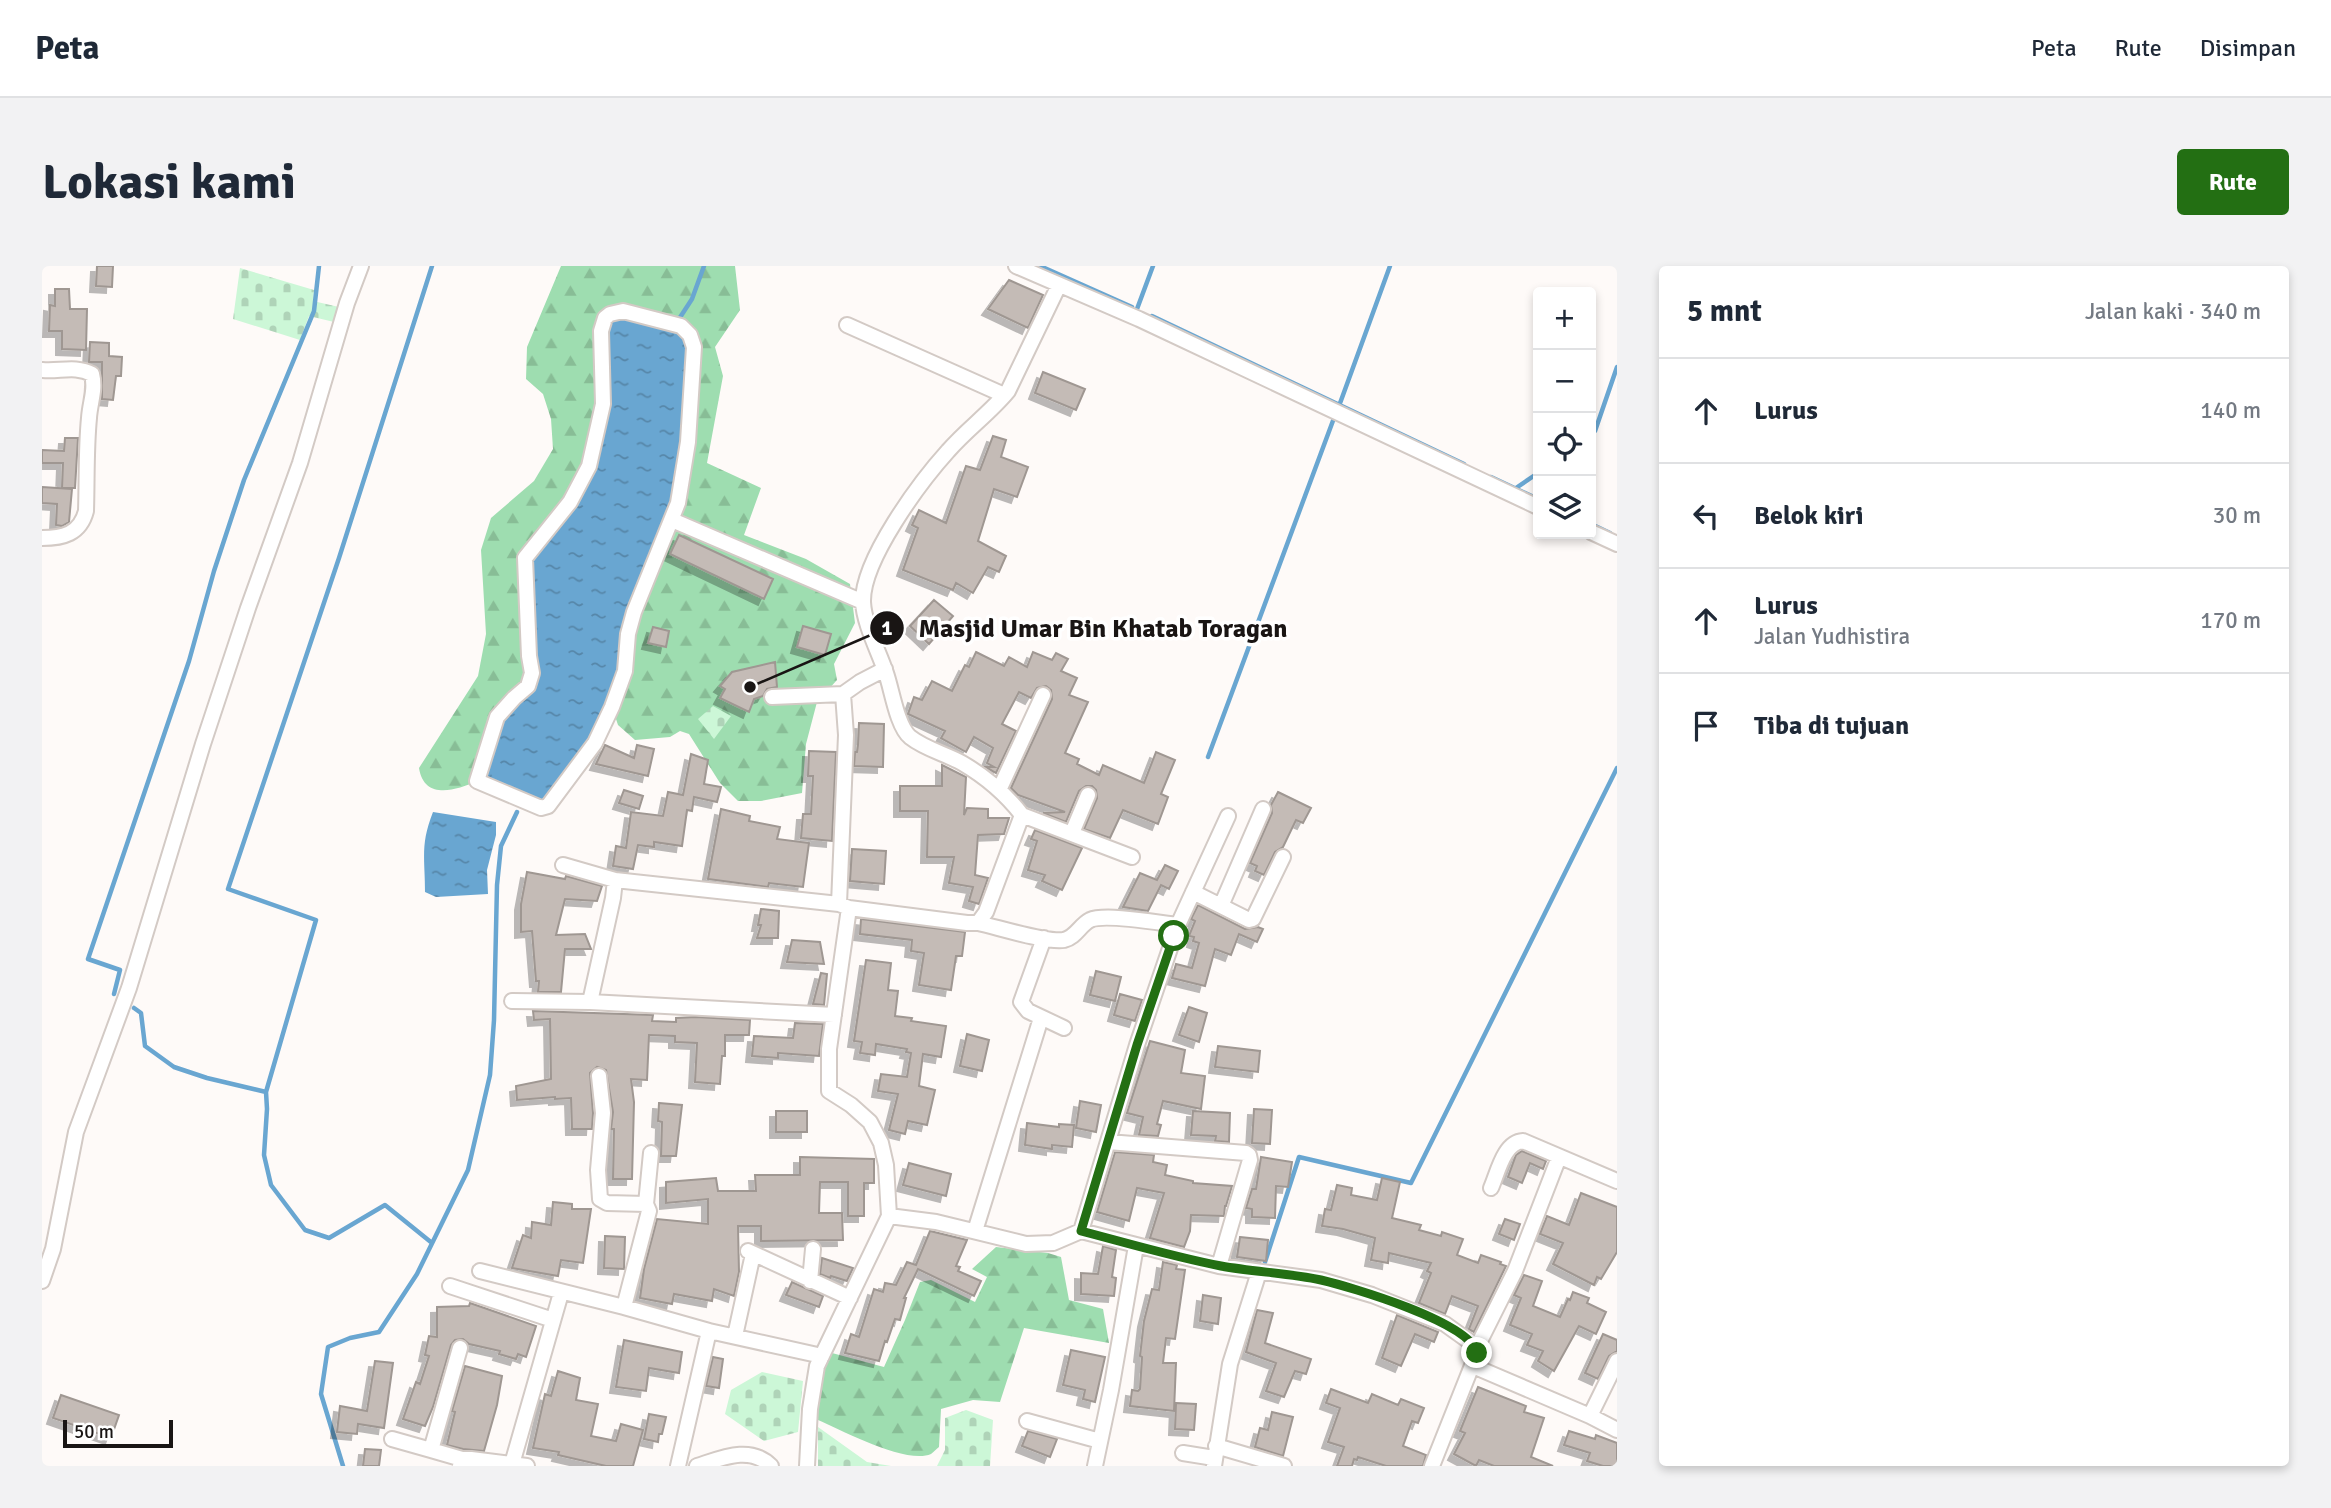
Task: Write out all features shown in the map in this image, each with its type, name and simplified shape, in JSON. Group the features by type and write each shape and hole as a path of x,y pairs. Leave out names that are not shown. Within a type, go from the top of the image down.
{"street":[{"path":"42,1281 53,1249 76,1132 128,988 203,744 257,581 300,463 347,303 361,266"},
{"path":"1016,266 1139,319 1533,505"},
{"path":"1059,285 1013,382 1004,395 948,450 902,509 875,559 863,602 902,725 909,736 963,763 1000,788 1022,815 1132,857"},
{"path":"623,311 674,324 686,330 693,341 692,401 685,471 672,520 634,612 628,634 625,671 612,707 595,743 548,806 541,808 477,781 498,717 528,686 532,673 525,558 570,502 589,466 603,404 602,324 610,314 623,311"},
{"path":"847,325 1004,395"},
{"path":"42,370 76,369 92,374 94,398 89,415 84,521 73,533 62,538 42,538"},
{"path":"672,520 863,602"},
{"path":"1596,534 1617,544"},
{"path":"772,697 843,694 885,669"},
{"path":"807,1466 810,1409 817,1366 888,1216 886,1165 881,1143 870,1122 851,1105 829,1091 829,1049 844,906 846,735 843,694"},
{"path":"1000,788 1043,695"},
{"path":"1072,833 1088,795"},
{"path":"1221,906 1263,809"},
{"path":"978,923 986,912 1022,815"},
{"path":"1081,1231 1137,1045 1178,925 1228,816"},
{"path":"1193,892 1249,920 1253,919 1283,857"},
{"path":"563,865 615,880 978,923 1064,940 1076,934 1092,919 1113,918 1178,925"},
{"path":"590,1002 615,880"},
{"path":"1044,938 1021,1002 1028,1011 1064,1028"},
{"path":"512,1001 590,1002 834,1015"},
{"path":"975,1231 1041,1018"},
{"path":"598,1076 603,1113 598,1195 603,1202 646,1203"},
{"path":"1491,1188 1509,1146 1523,1141 1617,1181"},
{"path":"1108,1142 1249,1155 1250,1160 1219,1266"},
{"path":"624,1307 649,1211 646,1203 651,1153"},
{"path":"1432,1466 1473,1366 1476,1349 1515,1271 1559,1157"},
{"path":"888,1216 936,1222 1026,1244 1053,1243 1081,1231 1219,1266 1321,1280 1403,1306 1445,1324 1473,1343 1476,1349"},
{"path":"1095,1466 1136,1246"},
{"path":"810,1281 813,1249"},
{"path":"735,1336 750,1253 849,1298"},
{"path":"480,1271 709,1331 822,1356"},
{"path":"1215,1456 1230,1364 1259,1272"},
{"path":"450,1286 553,1320"},
{"path":"392,1438 461,1463 519,1465 561,1293"},
{"path":"678,1466 709,1331"},
{"path":"431,1450 460,1348"},
{"path":"1590,1416 1617,1361"},
{"path":"1473,1366 1617,1430"},
{"path":"1027,1421 1100,1441"},
{"path":"1183,1453 1284,1466"},
{"path":"697,1466 736,1454 757,1455 771,1466"}],"green space":[{"path":"561,266 735,266 740,310 715,347 723,376 707,463 761,488 744,535 806,559 850,584 855,623 834,664 837,680 817,702 806,744 802,793 761,801 738,801 720,783 689,734 680,731 670,737 635,740 618,725 612,707 634,612 668,528 610,314 603,404 532,673 477,781 459,788 442,790 427,785 422,778 419,768 478,676 486,634 481,550 491,518 534,481 553,449 551,419 543,394 526,379 527,347"},
{"path":"240,268 314,290 313,301 339,307 334,322 309,316 300,340 233,319"},
{"path":"713,706 731,716 714,739 698,719"},
{"path":"996,1247 1061,1257 1069,1300 1103,1309 1109,1343 1024,1328 1000,1402 973,1400 941,1409 939,1447 931,1454 906,1455 891,1451 818,1420 819,1385 832,1353 884,1367 920,1282 931,1280 975,1302 987,1277 972,1269"},
{"path":"762,1372 803,1381 798,1432 764,1441 725,1414 731,1390"},
{"path":"966,1410 993,1420 990,1466 937,1466 945,1450 945,1418"},
{"path":"818,1427 867,1462 891,1466 818,1466"}],"water":[{"path":"619,317 663,326 683,337 688,369 687,393 677,475 669,510 626,613 619,666 611,691 585,744 542,803 483,779 505,715 531,691 531,559 593,471 611,406 606,333 610,321"},
{"path":"433,812 496,822 496,835 487,870 488,894 436,897 425,892 425,843"}],"building":[{"path":"97,266 113,266 112,287 96,286"},
{"path":"1009,280 1043,295 1028,328 988,309"},
{"path":"55,289 69,289 70,309 87,309 86,350 62,349 62,331 49,331 50,305 55,306"},
{"path":"90,342 109,343 109,356 122,357 121,376 116,376 113,400 102,399 102,362 89,362"},
{"path":"1043,372 1085,389 1076,410 1035,393"},
{"path":"993,436 1006,440 1001,457 1028,467 1017,497 994,489 978,541 1006,556 999,572 988,567 973,593 956,583 953,590 903,570 918,528 912,525 919,510 946,523 966,466 980,470"},
{"path":"65,438 78,438 75,488 62,488 63,463 42,463 42,450 64,451"},
{"path":"42,487 72,489 69,522 62,526 56,525 57,504 42,503"},
{"path":"679,535 773,579 764,599 670,554"},
{"path":"934,600 953,616 929,644 910,626"},
{"path":"803,626 831,634 825,655 797,647"},
{"path":"653,627 669,631 666,647 648,643"},
{"path":"976,652 1004,666 1009,657 1027,667 1033,652 1052,660 1056,653 1068,659 1061,671 1077,678 1069,695 1088,702 1065,753 1079,759 1077,764 1099,775 1103,765 1144,783 1156,752 1175,760 1161,794 1168,797 1158,824 1123,810 1110,838 1084,829 1097,798 1096,790 1092,786 1086,786 1079,791 1066,822 1043,813 1065,812 1018,795 1011,788 1052,699 1051,690 1046,686 1037,688 1031,698 1019,692 1002,724 1016,731 996,773 986,767 994,767 987,763 993,748 974,737 966,752 941,738 945,731 908,714 914,697 922,700 932,681 952,691 965,665 969,667"},
{"path":"775,662 777,687 767,689 763,696 754,699 749,712 720,698 725,689 720,686 732,672"},
{"path":"859,723 884,724 883,767 854,766"},
{"path":"605,745 634,758 637,745 654,749 648,776 596,764"},
{"path":"809,751 836,752 832,841 801,838 803,814 811,814 813,776 808,776"},
{"path":"691,754 708,760 704,784 721,787 717,802 694,797 692,811 687,810 682,846 654,842 654,847 638,845 633,869 613,866 616,846 626,848 631,812 663,816 668,792 683,795"},
{"path":"942,765 966,777 964,815 967,808 988,809 988,818 1009,818 1004,834 978,835 975,875 988,878 979,904 969,901 973,887 949,883 954,857 927,857 928,811 900,811 900,786 942,786"},
{"path":"624,790 643,796 639,809 619,803"},
{"path":"1278,792 1311,808 1303,823 1296,820 1283,847 1275,852 1264,875 1255,871 1257,866 1250,863 1272,813 1271,805"},
{"path":"721,809 750,816 749,821 780,827 777,839 809,843 803,887 769,883 768,887 708,879"},
{"path":"1035,830 1082,848 1062,890 1042,881 1045,875 1028,870 1037,841 1031,839"},
{"path":"852,849 886,851 884,884 850,881"},
{"path":"1165,865 1178,871 1169,889 1161,885 1148,911 1123,907 1140,873 1157,880"},
{"path":"527,872 565,879 566,876 602,886 597,901 565,899 556,935 585,934 591,949 565,949 561,992 538,992 532,931 521,932 521,904"},
{"path":"1198,905 1245,929 1263,929 1257,942 1239,934 1231,955 1215,949 1205,986 1172,978 1176,964 1192,968 1199,943 1189,936 1195,921 1191,919"},
{"path":"761,909 779,911 778,938 757,938 761,925 758,925"},
{"path":"861,919 965,932 962,956 956,956 951,990 919,985 924,953 911,951 912,940 860,934"},
{"path":"792,940 820,942 824,964 787,962"},
{"path":"866,960 891,963 888,990 898,991 895,1016 946,1026 941,1057 923,1054 919,1086 935,1090 927,1125 908,1121 905,1134 889,1130 898,1094 878,1091 881,1074 907,1077 911,1053 906,1052 907,1049 876,1044 875,1055 860,1053 862,1042 854,1041"},
{"path":"1096,971 1121,977 1115,1001 1090,995"},
{"path":"821,973 827,974 824,1005 813,1004"},
{"path":"1120,994 1142,1000 1135,1021 1114,1015"},
{"path":"1189,1007 1207,1013 1199,1042 1179,1035"},
{"path":"533,1011 653,1015 652,1021 676,1022 676,1018 696,1017 750,1020 749,1035 725,1035 725,1056 722,1056 720,1084 695,1082 697,1043 675,1042 675,1036 649,1035 647,1080 631,1079 634,1102 632,1179 613,1179 613,1112 606,1070 597,1067 590,1073 592,1129 572,1129 571,1098 517,1100 516,1086 551,1079 550,1019 534,1020"},
{"path":"795,1023 823,1024 819,1056 778,1053 778,1058 752,1056 754,1036 793,1038"},
{"path":"967,1034 989,1040 982,1071 960,1066"},
{"path":"1150,1041 1185,1050 1181,1073 1205,1076 1201,1109 1163,1101 1157,1124 1161,1125 1158,1136 1139,1135 1143,1117 1127,1113"},
{"path":"1218,1046 1260,1051 1258,1072 1215,1067"},
{"path":"1080,1101 1101,1105 1096,1132 1076,1128"},
{"path":"659,1103 682,1105 676,1156 661,1156 662,1122 658,1121"},
{"path":"1254,1109 1272,1110 1270,1144 1252,1143"},
{"path":"776,1111 807,1111 807,1132 776,1132"},
{"path":"1193,1111 1230,1113 1229,1142 1215,1141 1216,1136 1191,1135"},
{"path":"1027,1123 1059,1127 1059,1124 1074,1125 1072,1147 1052,1145 1052,1149 1025,1145"},
{"path":"1522,1151 1546,1161 1543,1169 1530,1163 1522,1183 1508,1177 1516,1155"},
{"path":"1115,1152 1154,1155 1153,1162 1167,1165 1165,1175 1193,1183 1232,1186 1224,1216 1191,1215 1190,1231 1184,1247 1150,1238 1164,1193 1137,1188 1129,1221 1097,1212"},
{"path":"800,1157 874,1159 874,1183 864,1183 864,1216 848,1216 848,1182 820,1182 819,1213 842,1213 843,1240 761,1241 761,1226 738,1226 739,1272 734,1296 714,1289 712,1301 674,1294 672,1304 640,1298 644,1269 657,1219 708,1224 708,1199 666,1203 666,1182 716,1178 718,1191 756,1191 755,1175 800,1175"},
{"path":"1261,1157 1292,1162 1288,1187 1276,1186 1275,1218 1252,1217 1252,1209 1246,1208 1252,1189 1256,1189"},
{"path":"909,1163 951,1174 946,1196 903,1185"},
{"path":"1382,1178 1400,1182 1392,1218 1421,1225 1419,1230 1441,1236 1442,1232 1463,1239 1457,1255 1478,1263 1481,1255 1506,1266 1474,1332 1469,1329 1478,1306 1452,1296 1445,1314 1419,1303 1431,1273 1427,1271 1431,1263 1389,1253 1388,1263 1371,1260 1375,1238 1322,1226 1325,1209 1331,1210 1337,1185 1352,1188 1351,1195 1377,1200"},
{"path":"1581,1193 1617,1207 1617,1252 1601,1279 1597,1277 1594,1285 1553,1264 1563,1243 1540,1234 1547,1216 1569,1225"},
{"path":"553,1202 572,1204 572,1209 591,1209 583,1263 561,1260 558,1276 512,1268 523,1235 531,1238 532,1222 551,1225"},
{"path":"1505,1219 1520,1224 1514,1240 1499,1234"},
{"path":"930,1231 967,1240 956,1266 960,1267 958,1271 981,1281 974,1296 918,1269 904,1298 900,1320 895,1319 879,1361 845,1353 851,1334 859,1337 874,1289 883,1292 885,1283 896,1285 907,1262 916,1265"},
{"path":"605,1236 625,1237 624,1269 604,1268"},
{"path":"1240,1237 1268,1240 1266,1261 1237,1257"},
{"path":"1103,1246 1116,1250 1112,1277 1116,1278 1114,1296 1081,1294 1081,1273 1098,1274"},
{"path":"822,1258 853,1268 847,1281 820,1274"},
{"path":"1163,1262 1177,1265 1176,1269 1185,1270 1175,1339 1166,1338 1163,1363 1176,1363 1174,1411 1130,1406 1132,1390 1140,1389 1144,1321 1152,1289 1159,1290"},
{"path":"1524,1275 1542,1281 1533,1306 1560,1317 1573,1292 1589,1298 1587,1303 1606,1312 1596,1334 1579,1326 1554,1371 1538,1361 1543,1351 1527,1345 1532,1334 1510,1325 1521,1298 1514,1295"},
{"path":"792,1282 823,1296 819,1307 786,1295"},
{"path":"1203,1295 1221,1298 1218,1324 1200,1321"},
{"path":"470,1303 536,1326 526,1357 518,1354 516,1359 499,1354 500,1351 469,1344 463,1339 455,1340 451,1345 425,1426 403,1419 416,1382 420,1384 429,1356 425,1355 429,1336 437,1337 437,1307 469,1306"},
{"path":"1257,1310 1273,1313 1265,1343 1311,1359 1306,1374 1295,1371 1284,1397 1266,1391 1276,1363 1246,1352"},
{"path":"1397,1315 1438,1332 1434,1342 1415,1334 1401,1366 1382,1358"},
{"path":"1603,1334 1617,1340 1617,1351 1609,1356 1598,1379 1585,1373"},
{"path":"624,1340 682,1352 679,1373 649,1368 646,1391 616,1387"},
{"path":"1071,1350 1105,1357 1095,1402 1083,1399 1085,1390 1063,1385"},
{"path":"713,1357 723,1359 719,1388 706,1386"},
{"path":"375,1361 393,1363 384,1428 358,1424 357,1434 337,1432 340,1406 367,1411"},
{"path":"465,1366 502,1376 484,1451 447,1445 455,1412 452,1411"},
{"path":"558,1371 580,1378 576,1400 598,1404 591,1436 616,1441 621,1424 643,1430 633,1466 606,1466 558,1455 559,1452 533,1448 545,1394 551,1396"},
{"path":"1478,1387 1526,1406 1524,1412 1544,1418 1531,1457 1553,1466 1494,1466 1479,1460 1476,1466 1454,1454 1465,1433 1460,1431"},
{"path":"1331,1389 1368,1403 1372,1394 1398,1405 1401,1399 1424,1408 1418,1423 1412,1421 1403,1446 1426,1455 1423,1466 1386,1466 1358,1457 1357,1460 1354,1459 1352,1466 1337,1466 1344,1447 1328,1442 1340,1408 1326,1403"},
{"path":"61,1395 119,1415 111,1438 53,1418"},
{"path":"1176,1403 1196,1404 1194,1430 1175,1429"},
{"path":"1272,1412 1293,1417 1283,1456 1255,1447 1260,1428 1268,1430"},
{"path":"649,1414 666,1417 658,1442 644,1439"},
{"path":"1028,1431 1057,1439 1050,1457 1022,1446"},
{"path":"1569,1431 1595,1439 1596,1435 1617,1443 1617,1466 1603,1466 1587,1461 1590,1453 1564,1445"},
{"path":"365,1449 381,1450 379,1466 363,1466"}],"waterway":[{"path":"114,994 120,970 88,959 189,661 214,571 244,480 314,311 319,266"},
{"path":"266,1092 316,920 228,889 339,558 432,266"},
{"path":"677,322 692,299 704,266"},
{"path":"1040,266 1132,307"},
{"path":"1137,309 1153,266"},
{"path":"1339,406 1390,266"},
{"path":"1152,316 1464,464"},
{"path":"1596,428 1617,367"},
{"path":"1208,757 1334,418"},
{"path":"1516,488 1534,476"},
{"path":"1491,477 1533,497"},
{"path":"1596,526 1610,533"},
{"path":"1265,1262 1299,1157 1411,1183 1617,768"},
{"path":"343,1466 321,1394 328,1347 350,1338 379,1332 417,1274 468,1170 490,1075 497,885 501,846 517,812"},
{"path":"134,1008 141,1013 145,1046 174,1067 266,1092 264,1155 271,1185 305,1230 329,1238 385,1205 432,1243"}],"place":[{"name":"Masjid Umar Bin Khatab Toragan","path":"750,687"}],"route":[{"path":"1174,936 1137,1045 1081,1231 1219,1266 1321,1280 1372,1295 1445,1324 1473,1343 1477,1353"}]}
